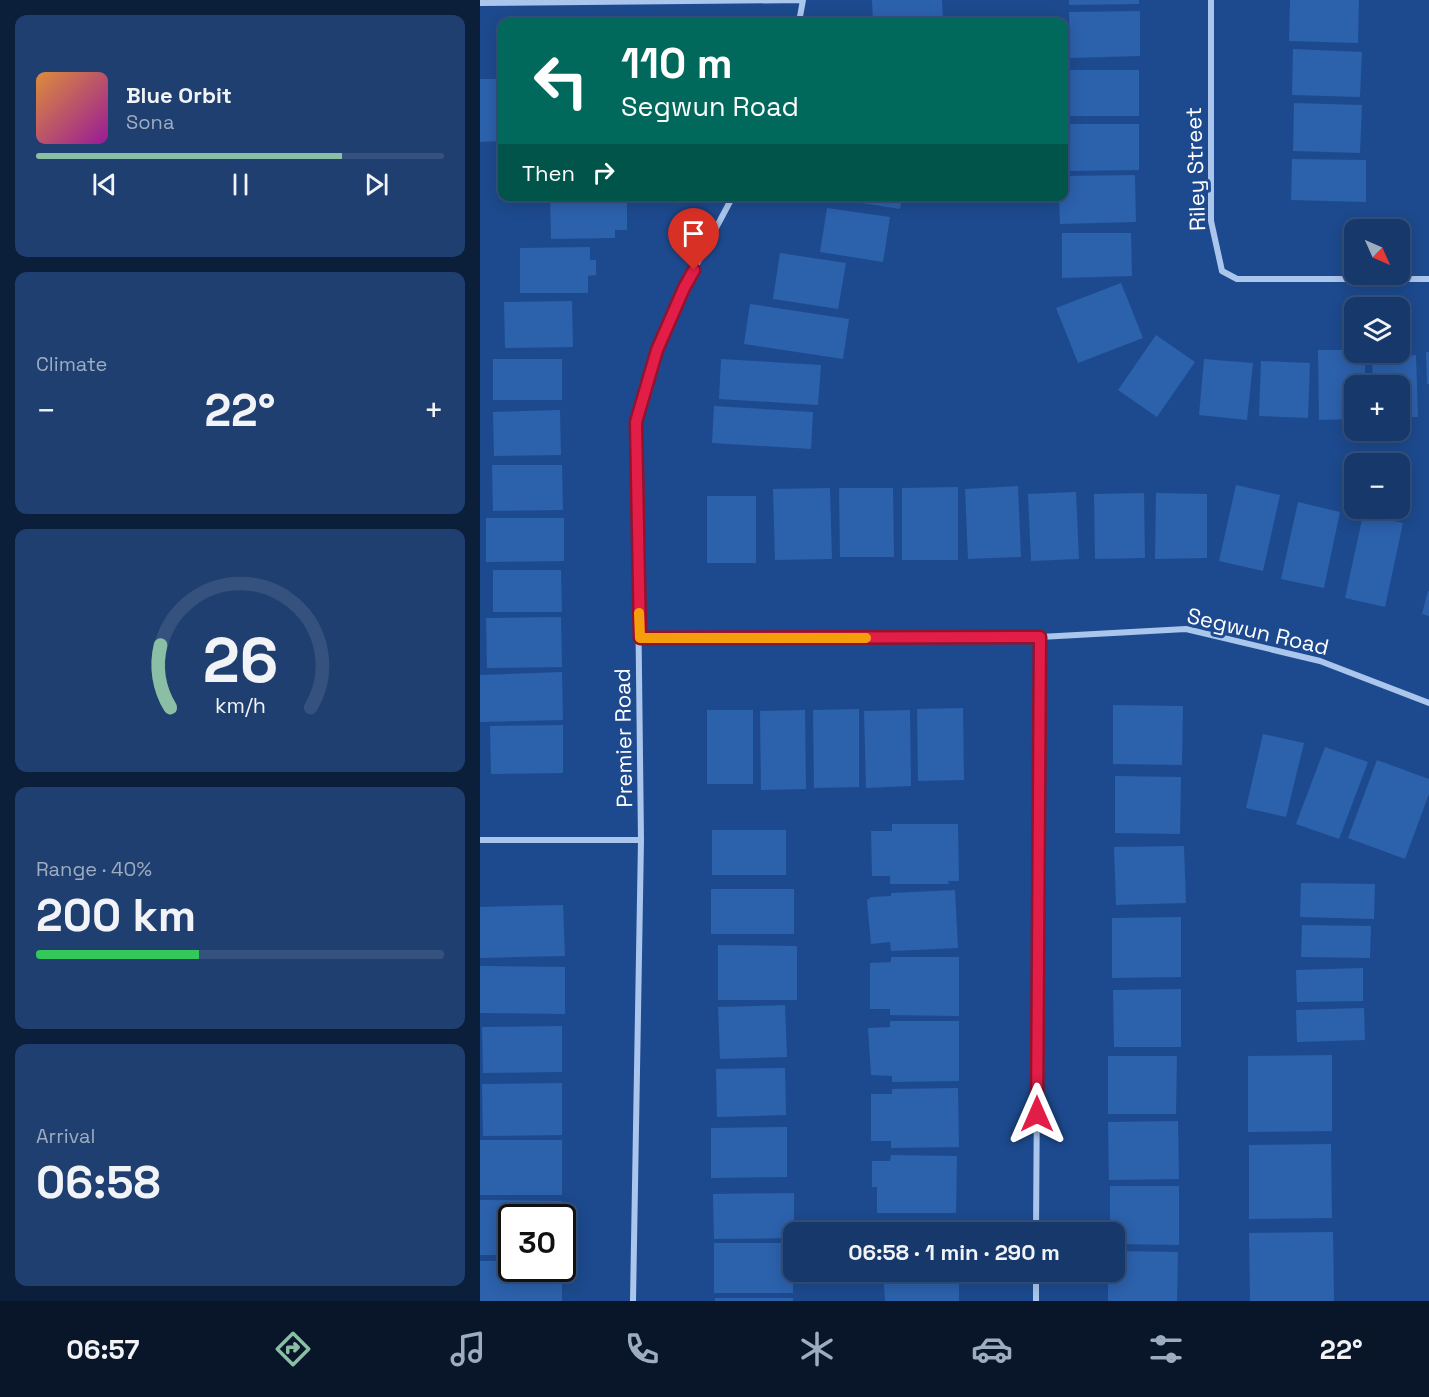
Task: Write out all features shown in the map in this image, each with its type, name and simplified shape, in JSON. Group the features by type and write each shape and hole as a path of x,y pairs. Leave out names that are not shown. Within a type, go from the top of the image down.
{"street":[{"path":"480,3 803,0 799,18"},
{"name":"Riley Street","path":"1212,0 1211,221 1222,271 1237,279 1429,279"},
{"name":"Premier Road","path":"633,1301 642,840 636,422 657,350 684,288 731,201"},
{"name":"Segwun Road","path":"640,638 1040,637 1186,629 1320,661 1429,703"},
{"path":"1036,1222 1040,637"},
{"path":"480,840 642,840"},
{"path":"1035,1301 1036,1282"}],"building":[{"path":"872,0 942,0 943,18 873,18"},
{"path":"1069,0 1139,0 1139,4 1069,5"},
{"path":"1290,0 1359,0 1358,43 1289,41"},
{"path":"1140,11 1140,56 1070,58 1069,12"},
{"path":"1293,49 1362,52 1360,97 1292,95"},
{"path":"1068,70 1139,70 1139,116 1068,116"},
{"path":"480,79 498,79 498,141 480,142"},
{"path":"1294,103 1362,105 1360,153 1293,151"},
{"path":"1068,124 1139,124 1139,170 1069,171"},
{"path":"1292,159 1366,160 1366,202 1291,200"},
{"path":"1135,175 1136,222 1060,224 1059,201 1068,201 1068,176"},
{"path":"550,201 627,201 627,230 615,230 615,238 551,239"},
{"path":"848,201 901,201 900,209"},
{"path":"827,208 890,217 883,262 820,252"},
{"path":"1062,233 1131,233 1132,276 1062,278"},
{"path":"590,247 590,260 596,260 596,275 588,276 588,293 520,293 520,248"},
{"path":"780,253 846,263 838,309 773,299"},
{"path":"1121,283 1143,338 1078,363 1056,308"},
{"path":"572,301 573,347 505,348 504,302"},
{"path":"750,304 849,319 843,359 744,344"},
{"path":"1156,335 1195,362 1157,417 1118,390"},
{"path":"1318,350 1344,350 1344,363 1365,363 1365,375 1344,375 1344,419 1319,420"},
{"path":"1426,352 1429,352 1429,384 1427,384"},
{"path":"1410,355 1416,355 1418,417 1410,417 1410,375 1373,375 1372,363 1410,363"},
{"path":"493,359 562,359 562,400 493,400"},
{"path":"721,359 821,365 818,405 719,399"},
{"path":"1204,359 1253,363 1247,420 1199,415"},
{"path":"1261,361 1310,363 1308,418 1259,416"},
{"path":"714,406 813,412 811,449 712,443"},
{"path":"560,410 561,455 494,456 493,412"},
{"path":"492,465 562,465 563,510 493,511"},
{"path":"1236,485 1280,495 1263,571 1219,561"},
{"path":"1018,486 1021,557 968,559 965,489"},
{"path":"958,487 958,560 902,560 902,488"},
{"path":"830,488 832,559 775,560 773,489"},
{"path":"839,488 893,488 894,557 840,557"},
{"path":"1076,492 1079,559 1031,561 1028,494"},
{"path":"1144,493 1145,558 1095,559 1094,494"},
{"path":"1156,493 1207,494 1207,558 1155,559"},
{"path":"707,496 756,496 756,563 707,563"},
{"path":"1298,502 1340,512 1324,588 1281,579"},
{"path":"486,518 564,518 564,561 486,562"},
{"path":"1362,519 1383,519 1403,523 1385,607 1345,598"},
{"path":"493,570 561,570 562,612 493,612"},
{"path":"1429,591 1429,616 1422,614"},
{"path":"561,617 562,667 487,668 486,618"},
{"path":"562,672 563,720 480,722 480,675"},
{"path":"1113,705 1183,706 1182,765 1113,764"},
{"path":"963,708 964,780 918,781 917,709"},
{"path":"859,709 859,787 814,788 813,710"},
{"path":"707,710 753,710 753,784 707,784"},
{"path":"805,710 806,789 761,790 760,711"},
{"path":"910,710 911,786 866,788 864,711"},
{"path":"563,725 563,773 491,774 490,726"},
{"path":"1263,734 1304,743 1286,817 1246,808"},
{"path":"1325,747 1368,762 1339,839 1296,824"},
{"path":"1377,760 1429,779 1429,794 1405,859 1348,838"},
{"path":"1115,776 1181,777 1180,834 1115,833"},
{"path":"892,824 958,824 959,881 948,881 949,884 890,884 890,876 872,876 871,831 892,831"},
{"path":"712,830 786,830 786,875 712,875"},
{"path":"1184,846 1186,903 1116,905 1114,847"},
{"path":"1301,883 1375,884 1374,919 1300,917"},
{"path":"711,889 794,889 794,934 711,934"},
{"path":"955,890 958,948 891,951 890,942 871,944 867,900 871,897 891,896 891,893"},
{"path":"563,905 565,956 480,958 480,907"},
{"path":"1181,917 1181,977 1112,978 1112,918"},
{"path":"1302,925 1371,926 1370,958 1301,957"},
{"path":"718,945 797,946 797,1000 718,1000"},
{"path":"891,957 959,957 959,1016 890,1015 890,1009 870,1009 870,963 891,962"},
{"path":"480,966 565,967 565,1014 480,1013"},
{"path":"1363,968 1363,1001 1297,1002 1296,970"},
{"path":"1181,989 1181,1047 1114,1047 1113,990"},
{"path":"785,1005 787,1057 720,1059 718,1007"},
{"path":"1364,1008 1365,1040 1297,1042 1296,1010"},
{"path":"890,1021 959,1021 959,1081 892,1082 892,1076 871,1075 868,1028 890,1027"},
{"path":"562,1026 562,1072 483,1073 482,1027"},
{"path":"1332,1055 1332,1131 1248,1132 1248,1056"},
{"path":"1108,1056 1177,1056 1176,1114 1108,1114"},
{"path":"785,1068 786,1115 717,1117 716,1069"},
{"path":"562,1083 562,1135 483,1136 482,1084"},
{"path":"958,1088 959,1147 891,1148 891,1141 871,1141 871,1094 892,1094 892,1089"},
{"path":"1178,1121 1179,1179 1109,1180 1108,1122"},
{"path":"787,1127 787,1177 711,1178 711,1128"},
{"path":"480,1140 562,1140 562,1195 480,1195"},
{"path":"1331,1144 1332,1218 1249,1219 1249,1145"},
{"path":"891,1155 957,1156 956,1213 877,1213 877,1187 872,1187 872,1161 890,1161"},
{"path":"1110,1186 1179,1186 1179,1245 1125,1244 1125,1222 1110,1222"},
{"path":"794,1193 794,1222 783,1222 783,1238 714,1239 713,1194"},
{"path":"480,1200 562,1201 562,1204 498,1204 498,1255 480,1255"},
{"path":"1333,1232 1334,1301 1250,1301 1249,1233"},
{"path":"714,1243 783,1243 783,1282 793,1282 793,1293 714,1293"},
{"path":"1125,1251 1178,1252 1177,1301 1108,1301 1108,1282 1125,1282"},
{"path":"480,1261 498,1261 498,1282 562,1282 562,1301 480,1301"},
{"path":"884,1284 959,1284 959,1301 885,1301"},
{"path":"715,1298 793,1298 793,1301 715,1301"}],"slow traffic":[{"path":"639,613 640,638 866,638"}],"route":[{"path":"694,270 657,350 636,422 640,638 1040,637 1037,1114"}]}
